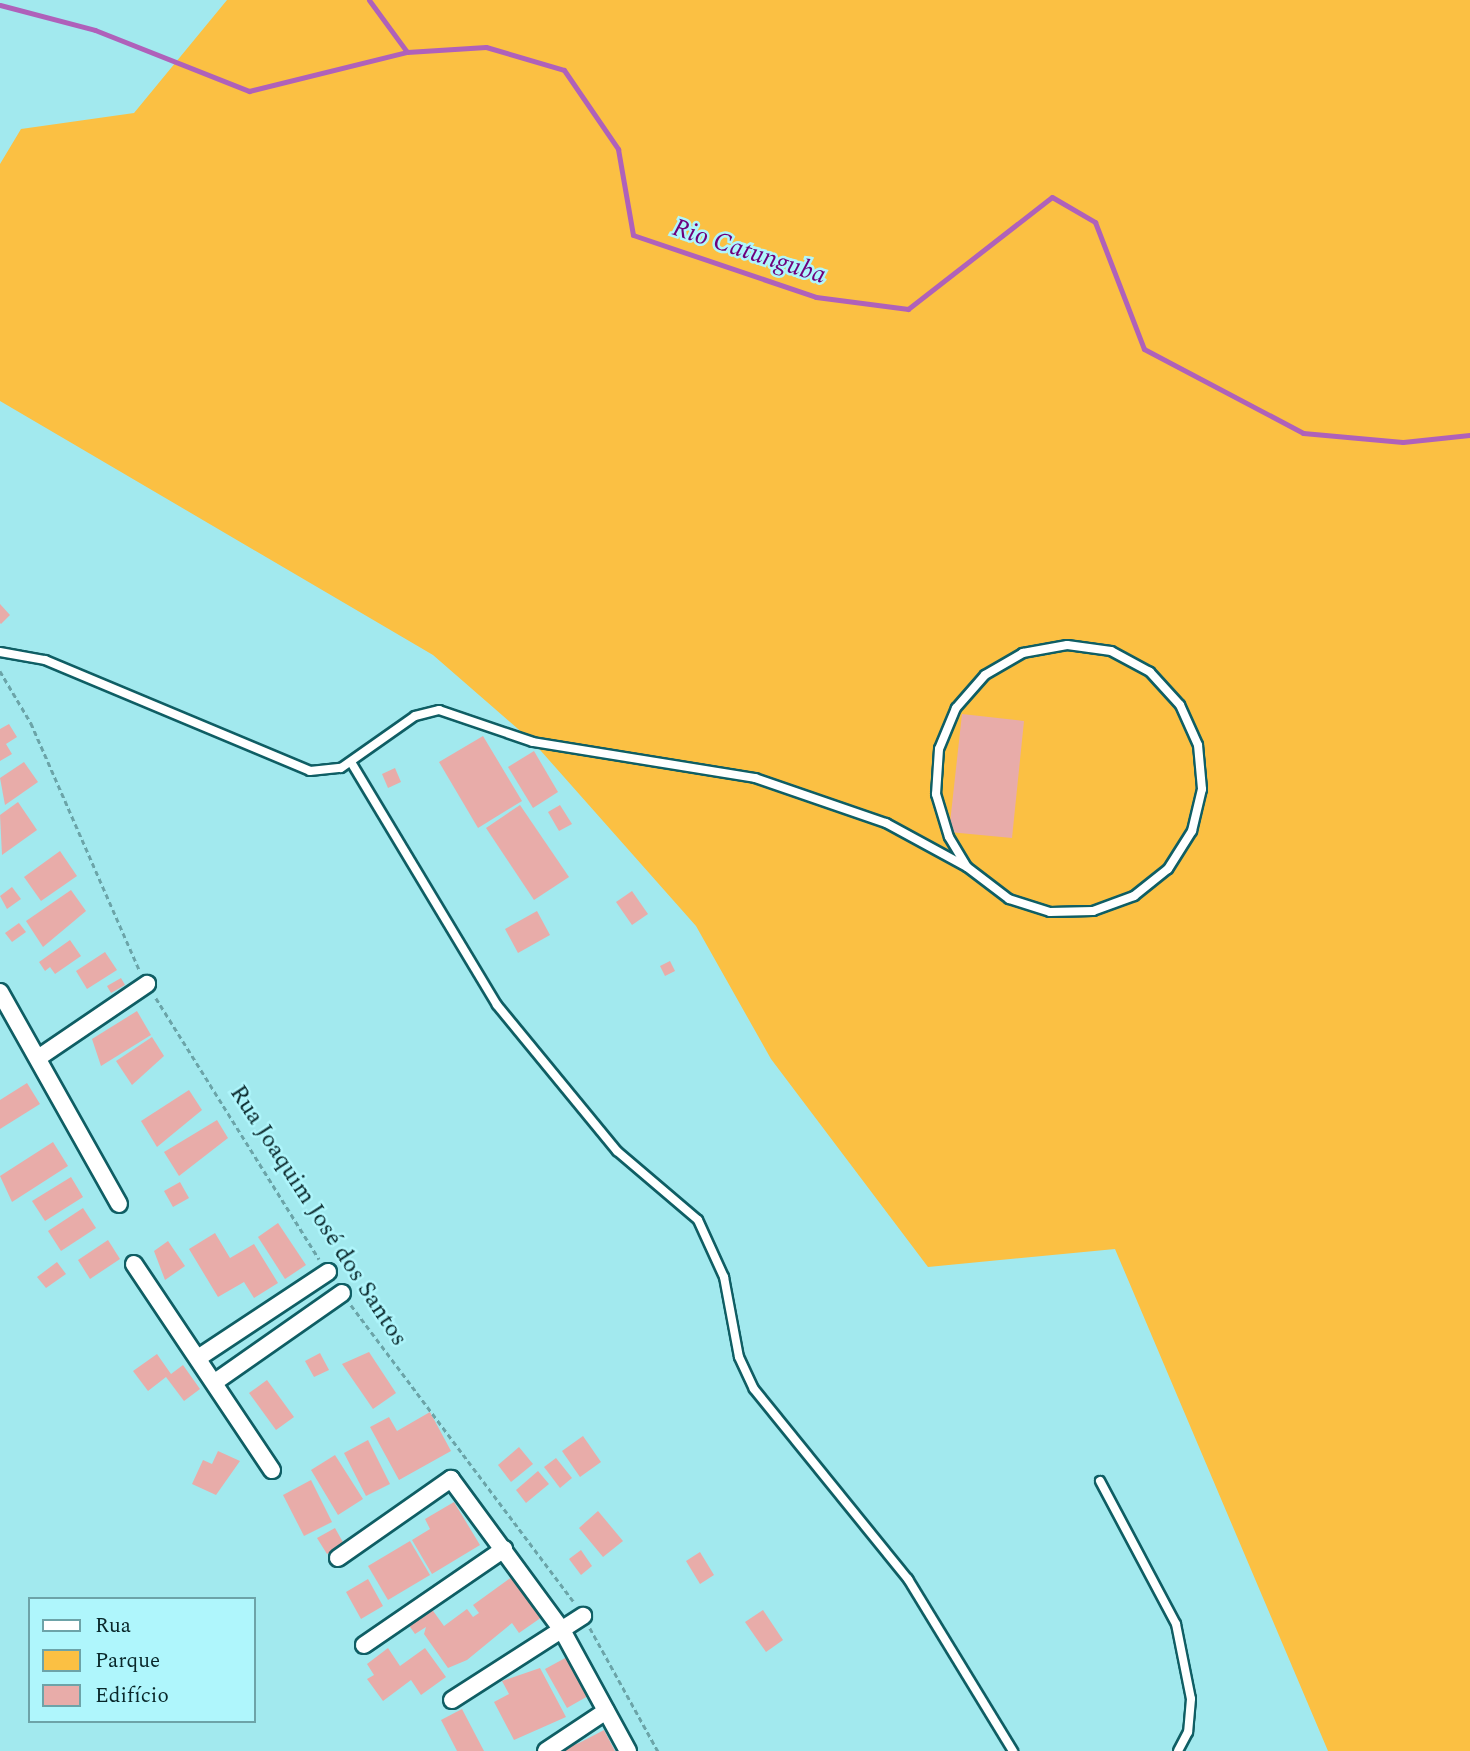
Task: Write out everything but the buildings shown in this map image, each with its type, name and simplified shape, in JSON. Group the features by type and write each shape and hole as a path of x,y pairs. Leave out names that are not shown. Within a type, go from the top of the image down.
{"street":[{"path":"38,1058 147,984"},
{"path":"0,992 119,1204"},
{"path":"134,1264 272,1470"},
{"path":"198,1358 328,1272"},
{"path":"215,1382 342,1293"},
{"path":"338,1558 449,1478 505,1549 562,1630 628,1751"},
{"path":"364,1645 505,1549"},
{"path":"452,1700 583,1616"},
{"path":"546,1751 607,1711"}],"lane":[{"path":"0,652 45,660 289,766 324,771 351,762 415,716 447,710 533,743 755,778 886,823 967,867 1009,899 1050,912 1093,911 1134,896 1168,869 1192,831 1202,789 1198,745 1180,705 1150,672 1111,652 1067,645 1023,653 985,675 956,708 939,749 936,794 949,837 967,867"},
{"path":"351,762 498,1006 617,1151 698,1220 724,1277 739,1357 754,1390 908,1579 1013,1751"},
{"path":"1100,1482 1176,1624 1191,1699 1188,1732 1178,1751"}],"path":[{"name":"Rua Joaquim José dos Santos","path":"0,671 31,723 147,984 328,1272"},
{"name":"Rua Joaquim José dos Santos","path":"342,1293 583,1616 658,1751"}],"green space":[{"path":"227,0 1470,0 1470,1751 1328,1751 1115,1249 928,1267 771,1059 696,926 533,742 433,655 0,401 0,164 21,129 134,113"}],"waterway":[{"path":"369,0 407,52"},
{"name":"Rio Catunguba","path":"0,5 95,30 249,91 407,52 486,47 564,70 618,149 633,235 816,297 908,309 1052,197 1095,222 1144,349 1303,433 1403,442 1470,435"}]}
